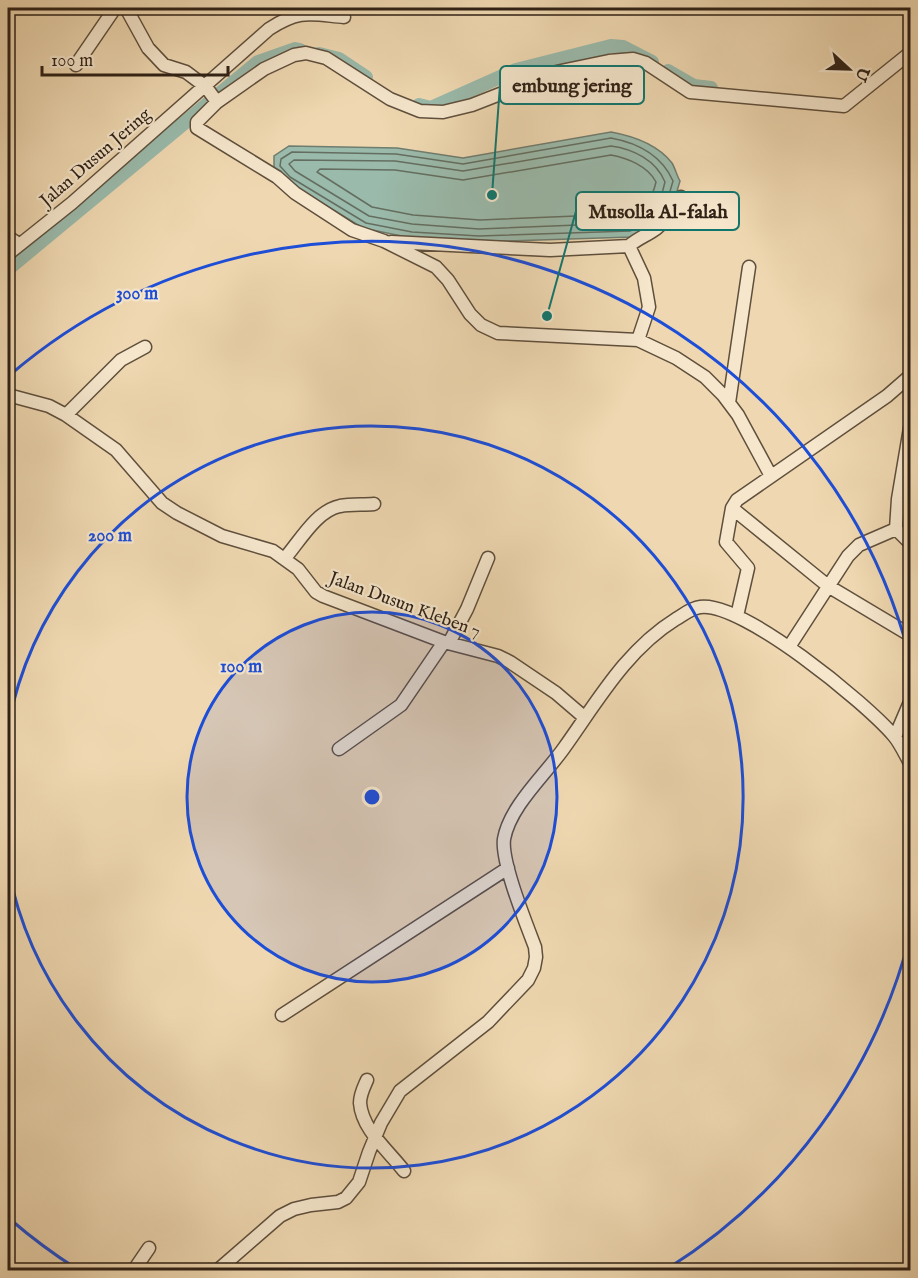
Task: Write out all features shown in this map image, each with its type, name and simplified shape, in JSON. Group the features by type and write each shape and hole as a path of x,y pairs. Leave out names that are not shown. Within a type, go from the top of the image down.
{"street":[{"path":"76,65 115,8"},
{"path":"126,8 148,48 164,64 186,72 212,95"},
{"path":"344,17 304,13 285,19 269,29 212,95 197,122 197,128 278,177 296,193 352,230 384,241 436,267 448,280 470,314 481,325 498,333 638,340 695,369 705,377 738,415 771,476"},
{"path":"212,95 272,65 294,56 311,53 341,66 390,99 420,111 443,112 472,105 556,72 609,61 633,59 646,63 690,92 844,106 910,53"},
{"name":"Jalan Dusun Jering","path":"8,254 212,95"},
{"path":"384,241 550,250 629,246 639,237 660,226 674,210 681,197"},
{"path":"8,237 19,244"},
{"path":"629,246 644,278 649,307 638,340"},
{"path":"729,403 750,267"},
{"path":"66,415 121,360 145,347"},
{"path":"737,616 748,568 726,542 732,508 740,497 906,380 910,394"},
{"name":"Jalan Dusun Kleben 7","path":"8,394 49,406 66,415 116,450 162,503 222,536 263,548 285,558 316,592 323,596 447,642 498,656 556,693 584,717"},
{"path":"910,428 898,499 896,529 910,543"},
{"path":"285,558 317,519 331,509 341,506 374,504"},
{"path":"732,508 828,586 910,635"},
{"path":"789,647 848,556 859,545 896,529"},
{"path":"339,749 401,705 447,642 467,609 488,558"},
{"path":"218,1270 280,1216 294,1209 338,1202 346,1198 360,1182 375,1137 399,1091 488,1022 528,980 534,968 535,947 503,854 508,826 526,797 564,749 584,717 624,664 670,622 702,606 737,616 789,647 879,720 895,737 910,763"},
{"path":"895,737 910,702"},
{"path":"282,1015 508,868"},
{"path":"367,1080 360,1102 364,1116 375,1137 404,1171"},
{"path":"134,1270 149,1248"}],"water":[{"path":"611,132 636,139 660,151 672,163 680,181 672,208 660,222 632,237 479,242 411,238 363,228 286,181 274,170 274,156 289,146 397,148 463,158"}],"waterway":[{"path":"419,105 431,108 516,70 611,46 623,47 652,62"},
{"path":"8,269 258,62 295,49 300,50"},
{"path":"319,54 339,59 366,77"},
{"path":"668,71 694,86 711,88"}],"place":[{"name":"embung jering","path":"492,195"},
{"name":"Musolla Al-falah","path":"547,316"}]}
